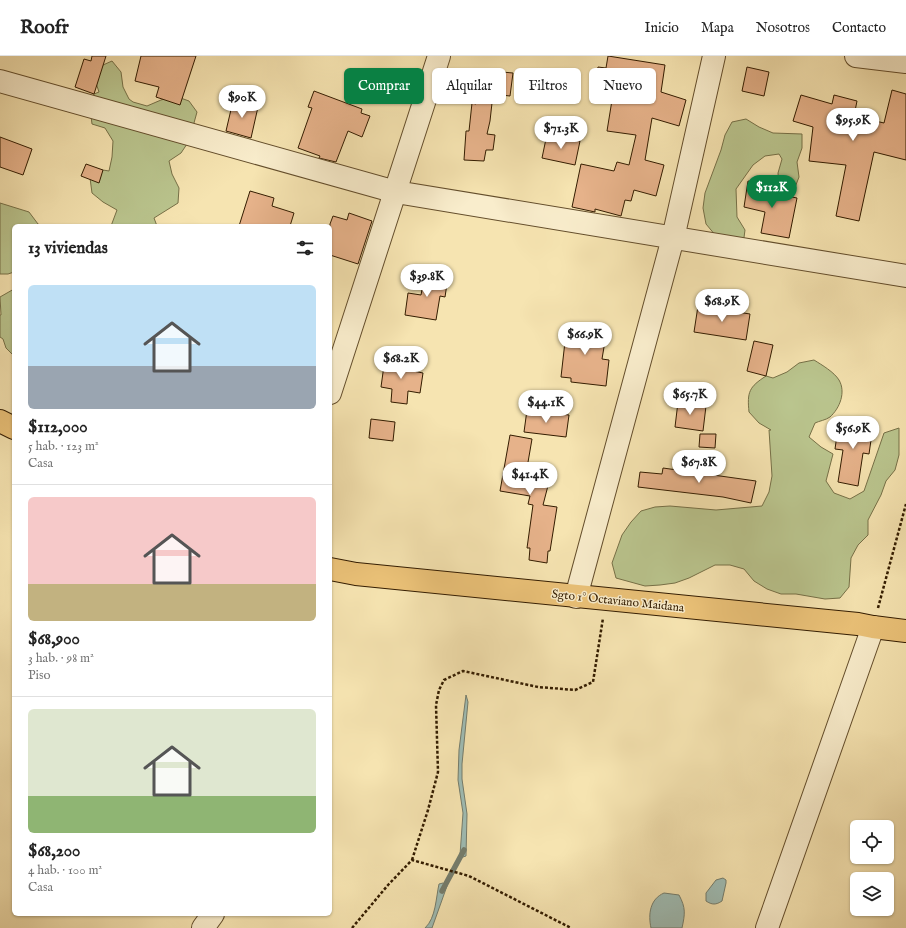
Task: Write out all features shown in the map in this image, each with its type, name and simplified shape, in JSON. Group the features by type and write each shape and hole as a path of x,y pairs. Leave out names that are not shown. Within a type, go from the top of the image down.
{"main road":[{"path":"0,421 12,427"},
{"name":"Sgto 1° Octaviano Maidana","path":"332,569 356,574 858,624 906,631"}],"street":[{"path":"332,387 439,56"},
{"path":"576,596 673,238 714,56"},
{"path":"856,56 906,62"},
{"path":"0,82 396,192 906,276"},
{"path":"767,928 873,627"},
{"path":"203,928 212,916"}],"path":[{"path":"873,627 906,504"},
{"path":"352,928 388,885 412,860 438,772 436,705 439,690 444,680 463,671 538,687 575,690 589,684 593,682 605,600"},
{"path":"412,860 469,876 571,928"}],"green space":[{"path":"112,61 121,72 123,87 129,99 133,102 147,106 175,96 189,101 197,112 189,141 181,153 169,161 172,174 179,188 178,203 154,218 156,224 112,224 117,210 103,202 92,193 90,178 103,170 109,171 112,157 113,141 105,128 92,124 90,108 94,94 99,92 94,77 103,65"},
{"path":"746,119 773,133 802,134 802,148 797,162 799,177 794,190 779,188 778,173 782,159 779,154 765,156 753,165 736,189 737,217 745,230 743,245 716,236 706,224 703,208 705,193 725,135 732,122"},
{"path":"0,203 29,212 38,224 12,224 12,273 0,274"},
{"path":"12,290 12,354 6,348 3,339 0,337 0,297"},
{"path":"814,360 837,377 842,390 841,400 837,409 827,419 815,423 809,437 821,447 833,454 826,481 834,493 850,499 864,491 884,433 899,428 899,455 895,470 886,481 881,495 868,520 868,535 858,545 851,558 849,587 840,598 825,599 796,594 781,594 767,589 754,581 744,569 730,565 715,565 689,578 675,583 660,585 645,586 616,578 612,563 622,535 641,511 655,507 670,506 716,510 762,506 769,492 772,476 769,430 771,430 759,423 749,412 748,399 750,391 756,383 766,376 773,378 787,372 799,363"}],"water":[{"path":"466,695 468,702 462,779 467,814 466,856 463,857 460,855 463,813 458,780 459,750"},
{"path":"723,878 726,880 726,883 722,901 714,904 706,901 706,893 716,880"},
{"path":"443,883 447,886 432,928 425,928 429,924 435,907 439,884"},
{"path":"664,893 679,895 684,911 682,928 651,928 651,908 656,899"}],"building":[{"path":"92,56 106,56 94,94 75,87 84,59 91,61"},
{"path":"141,56 196,56 180,105 156,97 159,87 135,81"},
{"path":"608,56 665,65 661,92 686,100 679,126 652,118 645,160 664,165 656,196 634,190 631,201 625,200 621,216 595,209 595,212 572,207 581,164 614,171 617,162 629,165 636,135 607,131 611,104 656,104 656,68 606,68"},
{"path":"747,67 769,72 764,96 742,91"},
{"path":"506,72 513,73 510,96 506,96"},
{"path":"892,90 906,94 906,160 874,152 859,221 836,216 846,165 809,161 813,127 793,121 801,95 832,104 834,95 857,101 854,116 884,123"},
{"path":"314,91 344,102 344,104 349,104 362,109 361,113 370,116 362,137 348,131 336,162 319,158 320,156 298,148 312,108 308,107"},
{"path":"233,101 258,107 251,138 226,131"},
{"path":"472,104 492,104 487,134 495,135 493,150 486,150 484,161 464,160 466,131 469,131"},
{"path":"547,134 580,141 575,165 542,158"},
{"path":"0,137 32,149 23,175 0,167"},
{"path":"86,164 103,170 99,183 81,176"},
{"path":"748,181 768,185 767,192 797,198 789,238 761,233 765,212 744,207"},
{"path":"250,191 274,198 272,206 294,213 291,224 240,224"},
{"path":"349,213 372,221 358,264 332,256 332,224 330,224 333,216 347,220"},
{"path":"425,273 448,277 445,297 440,296 436,320 405,315 408,293 421,295"},
{"path":"698,306 750,314 746,340 694,332"},
{"path":"567,324 607,329 602,359 609,360 606,386 571,382 571,378 561,377"},
{"path":"754,341 773,345 766,376 747,371"},
{"path":"385,358 404,360 404,365 414,366 413,371 423,373 420,393 408,391 407,404 391,402 392,389 381,387"},
{"path":"678,402 706,406 703,431 675,427"},
{"path":"527,410 569,415 566,437 524,432"},
{"path":"371,419 395,422 393,441 369,438"},
{"path":"839,421 873,426 869,454 863,453 858,486 838,482 843,450 835,449"},
{"path":"700,434 716,434 715,448 699,447"},
{"path":"510,435 532,439 527,468 551,474 543,505 557,507 547,563 529,560 530,548 527,548 533,505 528,504 530,496 500,491"},
{"path":"663,468 756,481 751,503 723,497 638,487 640,472 662,474"}],"waterway":[{"path":"442,891 464,850"}]}
